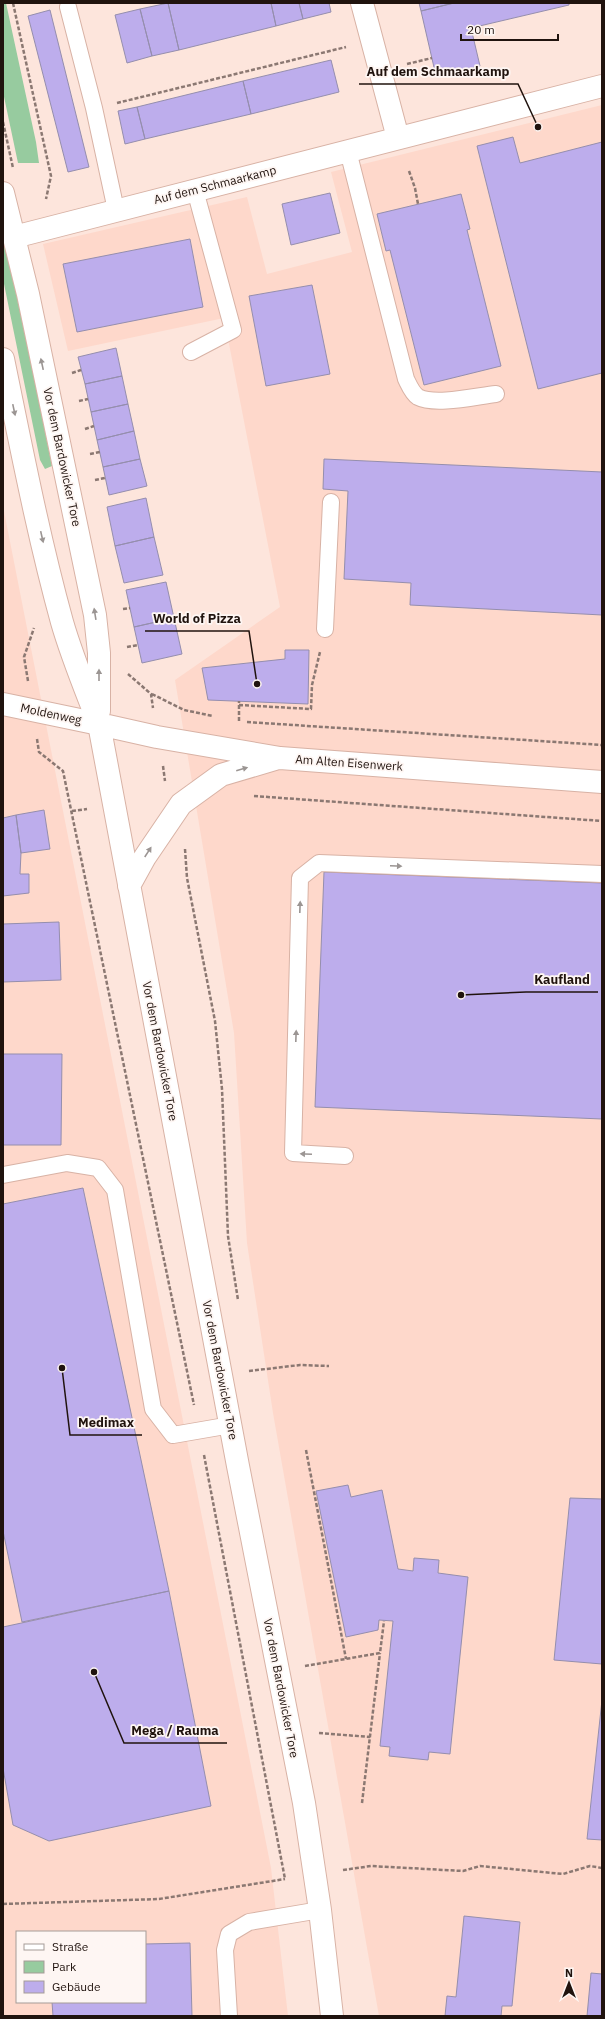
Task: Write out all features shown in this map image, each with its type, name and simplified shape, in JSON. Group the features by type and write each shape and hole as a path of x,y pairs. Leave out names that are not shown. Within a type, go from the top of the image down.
{"main road":[{"path":"362,3 398,138"},
{"name":"Auf dem Schmaarkamp","path":"14,237 602,86"},
{"name":"Vor dem Bardowicker Tore","path":"3,193 30,302 95,615 99,653 99,724 304,1803 320,1910 332,2016"},
{"name":"Vor dem Bardowicker Tore","path":"3,358 29,481 62,622 75,662 99,724"},
{"name":"Moldenweg","path":"3,704 99,724"},
{"name":"Am Alten Eisenwerk","path":"99,724 157,737 280,758 602,782"},
{"path":"129,886 145,857 181,804 221,775 280,758"}],"lane":[{"path":"68,7 94,108 116,210"},
{"path":"348,151 406,379 412,391 418,397 432,401 496,394"},
{"path":"191,352 233,330 195,190"},
{"path":"325,629 332,502"},
{"path":"345,1156 293,1153 300,878 318,863 602,874"},
{"path":"3,1175 67,1163 98,1168 115,1190 153,1409 172,1435 231,1425"},
{"path":"229,2016 225,1950 229,1934 249,1922 320,1910"}],"path":[{"path":"13,3 51,176 40,230"},
{"path":"94,108 323,52"},
{"path":"409,172 415,188 418,204"},
{"path":"239,705 311,709 312,685 325,629"},
{"path":"151,694 184,710 215,716"},
{"path":"239,701 239,721"},
{"path":"231,720 602,745"},
{"path":"247,796 602,821"},
{"path":"185,848 187,878 215,1021 222,1089 228,1236 238,1304"},
{"path":"248,1364 251,1379"},
{"path":"249,1372 300,1365 329,1366"},
{"path":"306,1450 346,1659"},
{"path":"362,1803 384,1621"},
{"path":"302,1659 303,1667 380,1653"},
{"path":"317,1740 315,1732 370,1737"},
{"path":"3,1904 159,1899 371,1866 463,1871 480,1866 564,1874 590,1866 602,1868"}],"shaded area":[{"path":"602,105 602,2016 379,2016 273,1413 247,1243 234,1033 175,680 280,607 224,318 68,351 43,244 247,197 267,274 352,252 331,172"},
{"path":"3,506 271,1868 288,2016 3,2016"}],"green space":[{"path":"3,3 6,3 36,142 39,163 18,163 3,92"},
{"path":"3,223 52,466 45,469 40,460 3,279"}],"building":[{"path":"168,3 271,3 276,26 179,50"},
{"path":"168,3 179,50 152,56 140,9"},
{"path":"271,3 299,3 303,19 276,26"},
{"path":"299,3 329,3 331,12 303,19"},
{"path":"419,3 454,3 421,11"},
{"path":"454,3 569,3 569,5 471,28 480,66 436,76 421,11"},
{"path":"140,9 152,56 127,63 115,15"},
{"path":"50,10 89,167 68,172 28,16"},
{"path":"331,60 339,92 251,114 243,81"},
{"path":"243,81 251,114 145,139 137,107"},
{"path":"137,107 145,139 125,144 118,111"},
{"path":"513,137 520,163 602,142 602,373 538,389 477,146"},
{"path":"330,193 340,233 291,245 282,204"},
{"path":"461,194 470,229 467,230 501,366 424,385 390,250 386,251 377,214"},
{"path":"190,239 203,307 77,332 63,264"},
{"path":"312,285 330,374 266,386 249,296"},
{"path":"116,348 122,376 85,384 78,357"},
{"path":"122,376 128,404 91,412 85,384"},
{"path":"128,404 134,431 97,440 91,412"},
{"path":"134,431 140,459 103,467 97,440"},
{"path":"140,459 147,486 109,495 103,467"},
{"path":"324,459 602,472 602,615 410,605 411,583 344,579 348,491 323,489"},
{"path":"146,498 154,537 115,546 107,507"},
{"path":"154,537 163,575 124,583 115,546"},
{"path":"166,582 174,618 134,627 126,590"},
{"path":"174,618 182,654 142,663 134,627"},
{"path":"285,650 309,650 308,704 208,700 202,668 285,659"},
{"path":"44,810 50,849 21,853 16,815"},
{"path":"16,815 21,853 20,874 29,874 29,893 3,896 3,818"},
{"path":"324,872 602,883 602,1119 315,1107"},
{"path":"59,922 61,980 3,982 3,924"},
{"path":"3,1054 62,1054 61,1145 3,1145"},
{"path":"83,1188 169,1591 22,1622 3,1531 3,1204"},
{"path":"348,1485 351,1497 382,1490 398,1569 413,1571 414,1558 439,1560 438,1573 468,1577 450,1754 429,1752 428,1760 389,1756 390,1747 380,1746 393,1621 379,1620 378,1630 346,1637 316,1491"},
{"path":"570,1498 602,1499 602,1664 554,1660"},
{"path":"169,1591 211,1806 49,1841 13,1825 3,1768 3,1627"},
{"path":"602,1700 602,1840 587,1839"},
{"path":"464,1916 520,1922 512,2006 502,2006 501,2016 445,2016 447,1996 456,1997"},
{"path":"190,1943 192,2016 53,2016 52,2003 146,2003 146,1944"},
{"path":"591,1973 602,1974 602,2016 587,2016"}],"place":[{"name":"Auf dem Schmaarkamp","path":"538,127"},
{"name":"World of Pizza","path":"257,684"},
{"name":"Kaufland","path":"461,995"},
{"name":"Medimax","path":"62,1368"},
{"name":"Mega / Rauma","path":"94,1672"}]}
